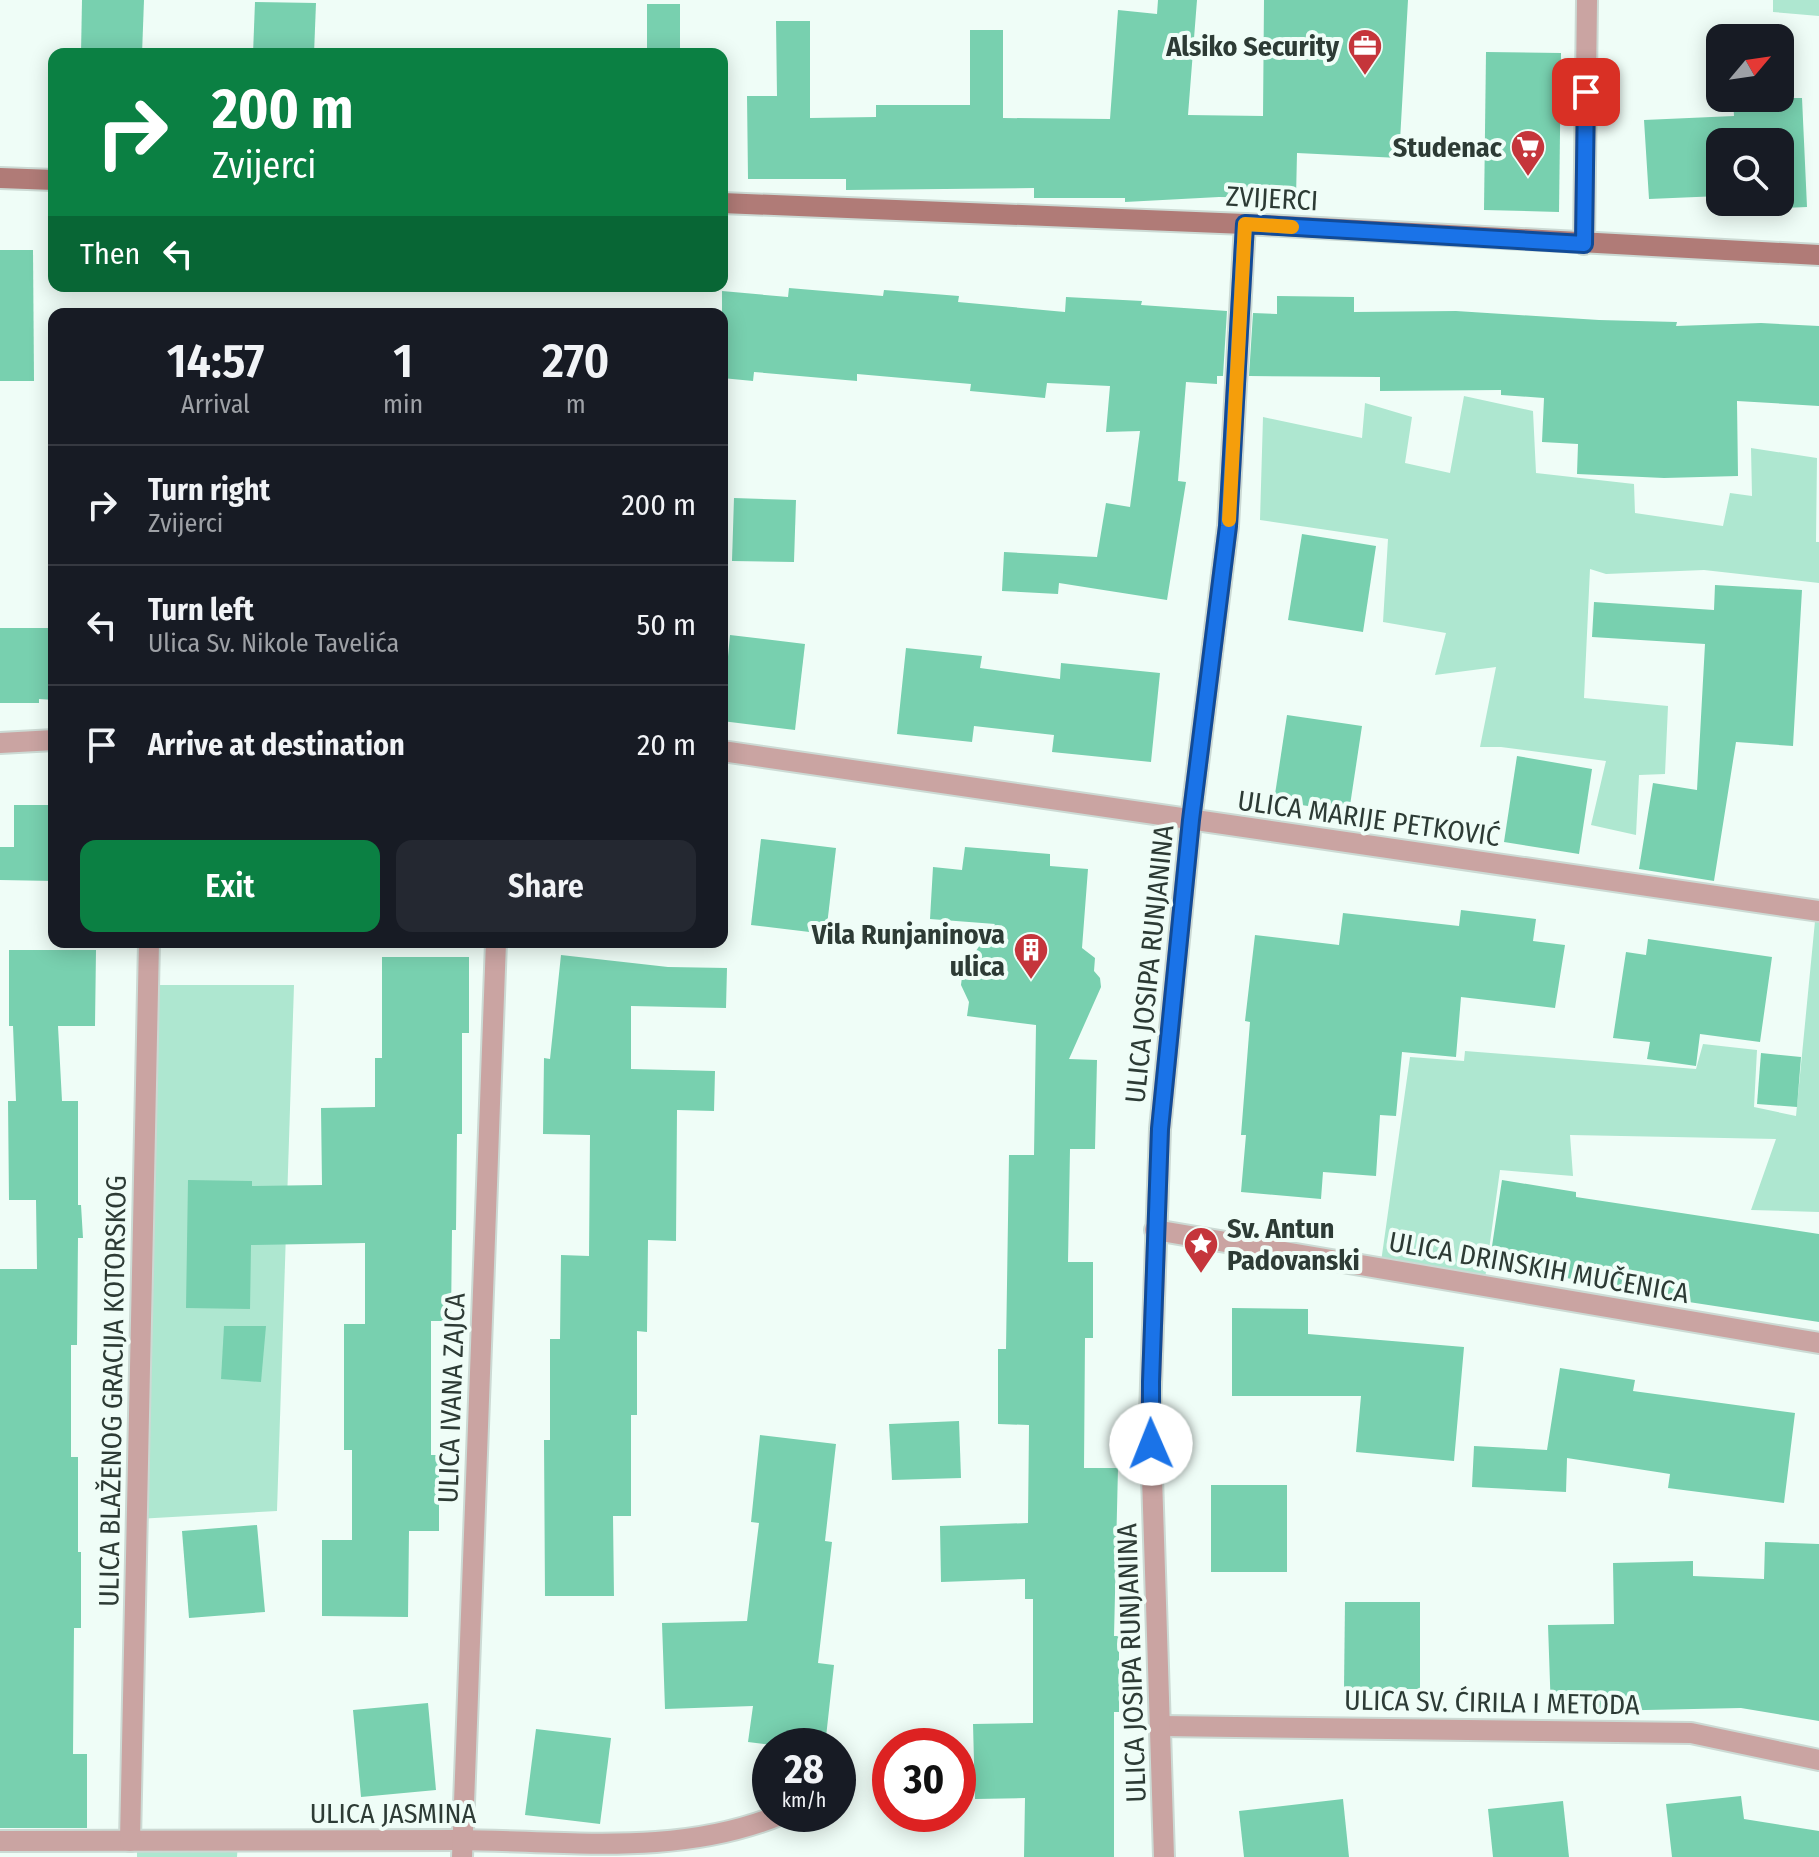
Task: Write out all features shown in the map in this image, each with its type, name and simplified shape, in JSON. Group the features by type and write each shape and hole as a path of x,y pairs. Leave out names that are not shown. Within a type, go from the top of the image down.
{"main road":[{"path":"0,178 48,180"},
{"name":"ZVIJERCI","path":"728,203 1245,224 1819,255"}],"street":[{"path":"1584,244 1587,0"},
{"name":"ULICA JOSIPA RUNJANINA","path":"1164,1857 1150,1413 1160,1129 1191,820 1228,526 1245,224"},
{"path":"0,743 48,740"},
{"name":"ULICA MARIJE PETKOVIĆ","path":"728,752 1819,911"},
{"name":"ULICA BLAŽENOG GRACIJA KOTORSKOG","path":"130,1841 149,948"},
{"name":"ULICA IVANA ZAJCA","path":"462,1849 496,948"},
{"name":"ULICA DRINSKIH MUČENICA","path":"1155,1230 1819,1343"},
{"name":"ULICA SV. ĆIRILA I METODA","path":"1162,1726 1691,1733 1819,1760"},
{"name":"ULICA JASMINA","path":"0,1841 462,1849 683,1842 752,1826"}],"green space":[{"path":"1773,0 1819,0 1819,16 1773,12"},
{"path":"1464,396 1533,411 1536,473 1634,484 1635,513 1723,526 1730,493 1752,496 1751,448 1817,458 1819,583 1704,570 1606,574 1590,569 1584,698 1668,706 1665,774 1639,775 1636,835 1591,825 1606,761 1480,747 1496,667 1435,675 1446,633 1383,622 1388,539 1260,520 1263,417 1362,438 1365,403 1412,417 1405,463 1450,473"},
{"path":"1816,911 1819,911 1819,1212 1751,1210 1776,1139 1570,1135 1573,1176 1500,1170 1484,1286 1380,1269 1410,1057 1464,1061 1465,1051 1696,1069 1703,1044 1757,1050 1754,1107 1796,1116"},
{"path":"149,985 294,985 277,1511 137,1519"},
{"path":"238,1841 237,1857 137,1857 137,1845"}],"building":[{"path":"82,0 144,0 142,48 81,48"},
{"path":"1158,0 1197,0 1188,115 1263,116 1264,0 1408,0 1399,158 1297,153 1296,198 1219,197 1125,202 1125,198 1034,198 1034,188 846,190 846,179 748,179 747,96 777,96 776,21 810,21 810,118 876,117 876,105 970,105 970,30 1003,30 1003,118 1110,119 1118,10 1157,14"},
{"path":"255,2 316,3 314,48 253,48"},
{"path":"647,4 680,4 680,48 647,48"},
{"path":"1486,52 1561,53 1559,212 1484,210"},
{"path":"1794,98 1802,98 1807,207 1794,208 1794,128 1706,128 1706,197 1649,199 1644,120 1734,116 1734,112 1794,112"},
{"path":"0,250 33,250 34,381 0,381"},
{"path":"789,288 883,296 884,290 959,296 958,302 1065,312 1066,297 1142,301 1141,305 1227,311 1223,376 1217,376 1217,384 1186,382 1178,481 1186,482 1167,600 1059,583 1058,594 1002,591 1004,552 1097,557 1106,503 1130,507 1140,431 1106,432 1110,386 1047,383 1045,398 970,391 971,384 857,374 857,381 754,372 753,381 728,379 728,308 722,308 722,292 788,297"},
{"path":"1277,296 1354,297 1354,312 1456,311 1677,322 1676,326 1761,323 1819,326 1819,406 1737,401 1738,476 1664,478 1577,474 1578,444 1542,442 1544,398 1501,395 1501,390 1380,391 1380,377 1249,376 1253,313 1277,314"},
{"path":"734,498 796,500 794,562 732,561"},
{"path":"1302,534 1376,546 1363,632 1288,620"},
{"path":"1715,585 1802,590 1793,746 1736,742 1714,881 1639,869 1653,783 1697,790 1705,644 1592,637 1594,602 1714,610"},
{"path":"0,628 48,628 48,700 39,699 39,703 0,703"},
{"path":"730,635 805,644 795,730 728,722"},
{"path":"906,648 982,656 980,668 1060,679 1061,663 1160,673 1151,762 1052,752 1054,735 974,726 972,742 897,734"},
{"path":"1287,715 1362,726 1349,812 1274,801"},
{"path":"1517,756 1592,769 1579,854 1504,842"},
{"path":"14,805 48,805 48,881 0,880 0,847 14,847"},
{"path":"761,839 836,848 826,934 751,925"},
{"path":"965,847 1050,854 1050,866 1088,869 1082,948 1095,958 1094,971 1100,978 1101,987 1069,1059 1097,1060 1095,1149 1070,1149 1068,1262 1093,1262 1093,1338 1085,1338 1084,1468 1118,1468 1114,1636 1119,1636 1119,1712 1114,1712 1114,1857 1024,1857 1025,1798 976,1799 976,1728 973,1724 1033,1723 1033,1599 1025,1599 1025,1579 941,1582 940,1526 1028,1523 1029,1425 998,1424 998,1349 1006,1349 1009,1155 1034,1155 1036,1025 967,1016 969,1002 961,985 963,969 995,924 930,919 933,867 962,870"},
{"path":"1461,910 1536,919 1533,941 1565,945 1555,1008 1461,997 1456,1057 1402,1052 1396,1116 1380,1115 1376,1176 1323,1172 1321,1199 1241,1192 1246,1135 1241,1135 1250,1022 1245,1021 1255,935 1339,945 1343,913 1459,926"},
{"path":"1648,939 1772,957 1760,1042 1700,1034 1696,1066 1647,1059 1650,1042 1613,1038 1626,952 1646,955"},
{"path":"9,950 96,950 95,1026 58,1026 62,1101 78,1101 78,1205 81,1205 83,1238 78,1238 77,1345 71,1345 71,1457 78,1457 78,1552 81,1552 81,1628 74,1628 73,1754 87,1754 87,1828 0,1828 0,1269 37,1269 36,1200 9,1200 8,1101 16,1101 13,1026 9,1026"},
{"path":"561,955 668,967 727,968 726,1008 631,1006 631,1069 715,1071 714,1111 677,1110 676,1241 648,1240 647,1332 637,1331 637,1415 631,1415 631,1516 613,1516 614,1596 545,1596 544,1440 550,1440 550,1339 560,1339 561,1255 589,1256 590,1135 543,1134 544,1058 550,1059"},
{"path":"382,957 469,957 469,1033 462,1033 462,1134 457,1134 451,1321 431,1321 431,1455 439,1455 439,1531 409,1531 408,1617 322,1616 322,1540 352,1540 352,1450 344,1450 344,1324 365,1324 365,1243 251,1245 250,1309 186,1308 188,1180 252,1181 252,1186 322,1185 321,1108 375,1107 375,1058 382,1058"},
{"path":"1761,1053 1801,1057 1797,1107 1757,1104"},
{"path":"1502,1180 1576,1192 1576,1197 1819,1234 1819,1322 1591,1287 1592,1282 1489,1266"},
{"path":"1232,1308 1308,1309 1308,1334 1464,1347 1454,1461 1356,1452 1361,1396 1232,1396"},
{"path":"224,1326 266,1326 261,1382 221,1379"},
{"path":"1560,1368 1635,1380 1633,1391 1795,1413 1784,1503 1668,1488 1670,1474 1567,1458 1566,1492 1472,1487 1474,1446 1547,1450"},
{"path":"959,1421 961,1478 892,1480 889,1424"},
{"path":"760,1435 836,1444 825,1541 832,1542 818,1663 834,1665 827,1728 752,1728 752,1743 748,1742 753,1706 665,1709 662,1623 747,1621 759,1523 751,1522"},
{"path":"1211,1485 1287,1485 1287,1572 1211,1572"},
{"path":"257,1525 265,1612 189,1618 182,1531"},
{"path":"1765,1542 1819,1544 1819,1721 1741,1708 1551,1712 1548,1625 1614,1624 1613,1563 1693,1561 1693,1576 1764,1579"},
{"path":"1345,1602 1420,1602 1420,1689 1344,1689"},
{"path":"428,1703 436,1790 361,1797 353,1710"},
{"path":"536,1729 611,1738 600,1824 525,1815"},
{"path":"1741,1796 1744,1819 1819,1831 1819,1857 1672,1857 1666,1804"},
{"path":"1343,1799 1349,1857 1244,1857 1239,1811"},
{"path":"1563,1801 1569,1857 1493,1857 1488,1809"}],"slow traffic":[{"path":"1229,520 1245,224 1292,227"}],"place":[{"name":"Alsiko Security","path":"1365,77"},
{"name":"Studenac","path":"1528,178"},
{"name":"Vila Runjaninova ulica","path":"1031,981"},
{"name":"Sv. Antun Padovanski","path":"1201,1275"}],"route":[{"path":"1151,1444 1160,1129 1191,820 1228,526 1245,224 1584,244 1586,92"}]}
